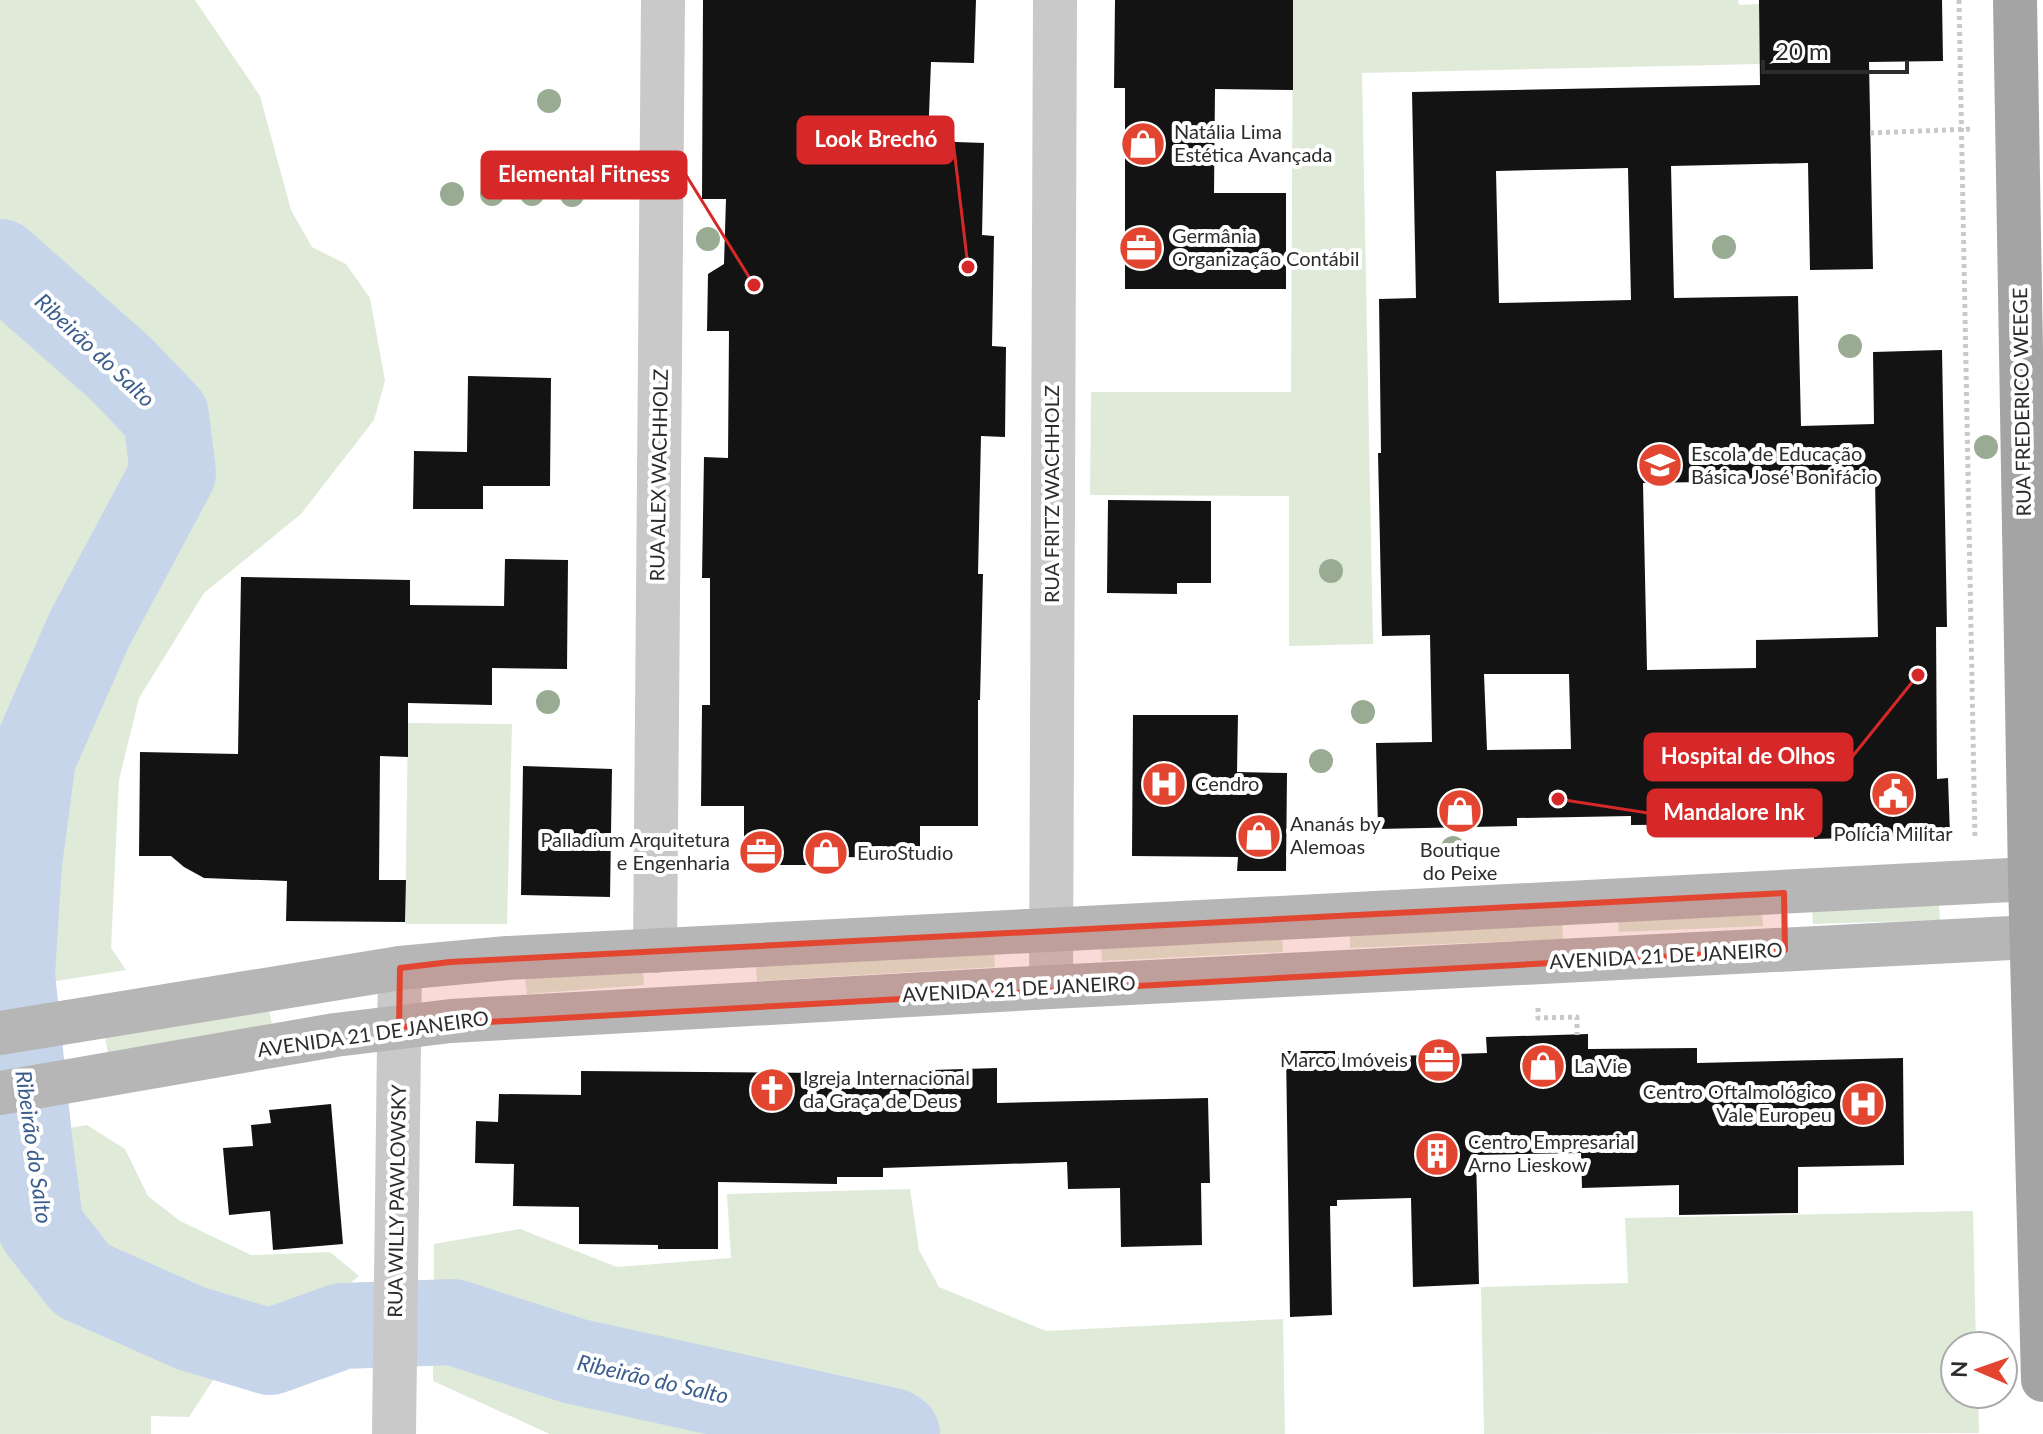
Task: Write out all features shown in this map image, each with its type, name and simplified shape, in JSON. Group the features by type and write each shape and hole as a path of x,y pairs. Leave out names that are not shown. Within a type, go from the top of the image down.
{"main road":[{"name":"RUA FREDERICO WEEGE","path":"2015,0 2037,879 2043,1380"},
{"path":"0,1033 400,968 507,958 2037,879"},
{"path":"1784,893 1785,950"},
{"path":"1584,903 1585,961"},
{"path":"1311,916 1314,974"},
{"name":"AVENIDA 21 DE JANEIRO","path":"0,1093 321,1038 479,1019 2037,937"},
{"path":"655,951 696,1007"}],"street":[{"name":"RUA ALEX WACHHOLZ","path":"655,951 663,0"},
{"name":"RUA FRITZ WACHHOLZ","path":"1051,987 1055,0"},
{"name":"RUA WILLY PAWLOWSKY","path":"394,1434 400,968"}],"path":[{"path":"1959,0 1976,883"},
{"path":"1870,133 2017,128"},
{"path":"1538,1018 1577,1017 1577,1035"}],"highlighted area":[{"path":"1784,893 1785,950 399,1027 400,968 450,962"}],"green space":[{"path":"0,0 195,0 260,96 291,210 312,247 346,264 370,298 385,381 374,420 301,514 204,593 139,698 119,780 111,948 126,970 44,983 11,951 0,897"},
{"path":"1293,0 1738,0 1739,5 1759,4 1760,64 1362,73 1373,644 1289,646 1289,496 1090,495 1091,392 1291,392"},
{"path":"408,723 512,724 507,924 405,924"},
{"path":"1939,905 1940,920 1813,924 1812,909"},
{"path":"1762,911 1763,926 1619,932 1618,917"},
{"path":"1562,924 1563,939 1350,948 1350,934"},
{"path":"1282,936 1283,952 1102,961 1101,945"},
{"path":"994,952 995,967 757,981 756,966"},
{"path":"643,969 644,985 527,994 525,978"},
{"path":"268,1004 272,1025 108,1053 104,1032"},
{"path":"87,1125 125,1149 148,1196 180,1221 251,1255 330,1252 359,1276 328,1300 252,1320 189,1417 151,1416 151,1434 0,1434 0,1139"},
{"path":"910,1189 919,1250 939,1287 1046,1331 1283,1319 1285,1434 550,1434 433,1381 434,1244 520,1229 617,1267 731,1258 727,1194"},
{"path":"1973,1211 1976,1330 1939,1330 1939,1410 1978,1410 1979,1433 1484,1434 1481,1287 1628,1283 1625,1218"}],"building":[{"path":"703,0 976,0 974,63 931,62 928,141 984,143 982,235 994,236 992,346 1006,347 1005,437 981,436 978,574 983,574 978,700 978,826 920,826 920,858 840,857 840,865 744,865 744,806 701,806 702,705 710,705 710,578 702,578 704,457 728,458 729,331 707,331 708,274 724,264 726,199 702,199"},
{"path":"1115,0 1293,0 1293,90 1215,89 1214,193 1286,193 1286,289 1125,289 1125,88 1114,88"},
{"name":"Escola de Educação Básica José Bonifácio","path":"1759,0 1942,0 1943,61 1869,62 1873,269 1810,270 1808,163 1671,166 1674,298 1798,296 1801,426 1874,424 1873,352 1942,350 1947,627 1936,627 1937,779 1948,778 1950,835 1814,839 1814,831 1754,832 1754,824 1631,825 1631,816 1517,818 1517,826 1378,829 1376,743 1432,742 1430,635 1382,636 1379,299 1416,298 1412,92 1760,85","holes":["1628,168 1631,300 1499,303 1496,171","1875,479 1878,637 1756,640 1756,668 1647,670 1643,483","1484,674 1569,674 1571,749 1487,750"]},
{"path":"468,376 551,378 550,486 483,486 483,509 413,509 414,451 467,452"},
{"path":"1108,500 1211,501 1211,583 1177,583 1177,594 1107,593"},
{"path":"505,559 568,560 567,669 492,668 492,705 408,703 408,757 380,756 379,880 406,880 405,922 286,921 287,881 204,878 171,856 139,856 140,752 238,754 241,577 410,580 410,605 504,606"},
{"path":"1133,715 1238,715 1237,772 1287,773 1286,871 1237,871 1238,857 1132,856"},
{"path":"523,766 612,769 610,897 521,895"},
{"path":"1588,1034 1588,1049 1697,1048 1697,1063 1903,1058 1904,1165 1798,1167 1798,1213 1679,1215 1679,1185 1582,1188 1581,1153 1476,1155 1479,1284 1413,1287 1411,1198 1337,1200 1337,1206 1330,1206 1332,1315 1290,1317 1286,1051 1335,1051 1335,1058 1487,1053 1486,1037"},
{"path":"997,1068 997,1103 1208,1098 1210,1183 1201,1183 1202,1245 1121,1247 1120,1188 1068,1189 1067,1162 883,1168 883,1177 837,1177 837,1184 718,1182 718,1249 579,1244 579,1207 513,1206 514,1164 475,1163 476,1121 498,1122 499,1094 581,1095 581,1071 826,1073 826,1087 933,1088 932,1070"},
{"path":"331,1104 343,1244 273,1250 270,1211 229,1215 223,1148 253,1146 251,1125 271,1123 269,1110"}],"waterway":[{"name":"Ribeirão do Salto","path":"0,262 121,369 166,416 173,473 89,630 33,758 19,863 12,975 41,1228 82,1280 190,1328 270,1352 342,1326 453,1322 574,1361 897,1434"}],"place":[{"name":"Natália Lima Estética Avançada","path":"1143,144"},
{"name":"Germânia Organização Contábil","path":"1141,248"},
{"name":"Look Brechó","path":"968,267"},
{"name":"Elemental Fitness","path":"754,285"},
{"name":"Escola de Educação Básica José Bonifácio","path":"1660,465"},
{"name":"Hospital de Olhos","path":"1918,675"},
{"name":"Cendro","path":"1164,784"},
{"name":"Polícia Militar","path":"1893,794"},
{"name":"Mandalore Ink","path":"1558,799"},
{"name":"Boutique do Peixe","path":"1460,811"},
{"name":"Ananás by Alemoas","path":"1259,836"},
{"name":"Palladium Arquitetura e Engenharia","path":"761,852"},
{"name":"EuroStudio","path":"826,853"},
{"name":"Marco Imóveis","path":"1439,1060"},
{"name":"La Vie","path":"1543,1066"},
{"name":"Igreja Internacional da Graça de Deus","path":"772,1090"},
{"name":"Centro Oftalmológico Vale Europeu","path":"1863,1104"},
{"name":"Centro Empresarial Arno Lieskow","path":"1437,1154"}]}
